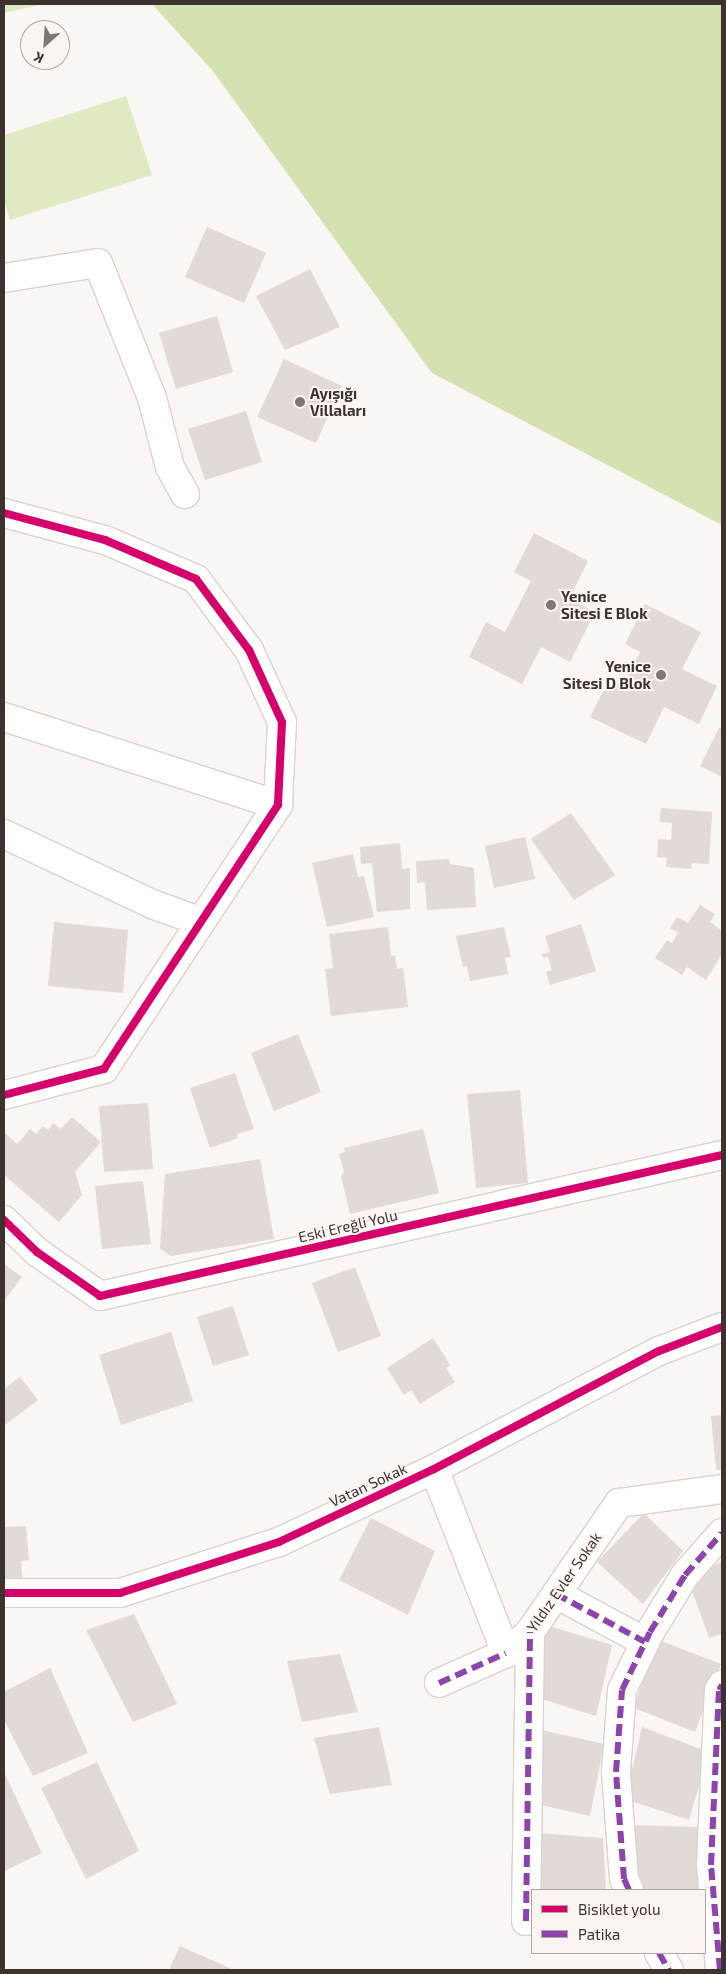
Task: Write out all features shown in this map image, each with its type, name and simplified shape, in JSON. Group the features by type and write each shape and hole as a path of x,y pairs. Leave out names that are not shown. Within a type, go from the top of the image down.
{"street":[{"path":"4,278 98,263 152,398 170,467 185,494"},
{"path":"4,513 105,540 196,579 249,650 282,722 278,805 104,1069 4,1095"},
{"path":"4,718 278,805"},
{"path":"4,834 152,904 200,921"},
{"name":"Eski Ereğli Yolu","path":"4,1220 37,1252 100,1296 722,1156"},
{"name":"Vatan Sokak","path":"4,1593 120,1592 279,1542 434,1469 659,1351 722,1327"},
{"path":"434,1469 506,1653"},
{"name":"Yıldız Evler Sokak","path":"438,1683 506,1653 530,1632 619,1503 722,1489"},
{"path":"629,1889 624,1879 616,1772 622,1690 645,1642 685,1575 722,1533"},
{"path":"556,1594 645,1642"},
{"path":"526,1921 530,1632"},
{"path":"720,1970 711,1865 719,1690 722,1685"},
{"path":"660,1954 669,1970"}],"green space":[{"path":"4,4 43,4 4,13"},
{"path":"152,4 722,4 722,525 432,373 212,70"},
{"path":"126,96 152,175 10,220 4,200 4,135"}],"building":[{"path":"207,227 266,253 244,303 185,277"},
{"name":"Ayışığı Villaları","path":"310,269 340,327 285,350 256,296"},
{"path":"217,316 233,372 176,389 159,333"},
{"name":"Ayışığı Villaları","path":"284,359 342,386 316,443 257,417"},
{"path":"246,411 262,462 205,480 188,429"},
{"name":"Yenice Sitesi E Blok","path":"534,533 588,561 569,599 595,612 570,662 541,647 522,684 469,657 486,622 505,632 531,581 514,572"},
{"name":"Yenice Sitesi D Blok","path":"645,604 701,632 682,669 717,686 699,724 664,707 646,744 590,717 609,680 623,687 640,652 625,644"},
{"path":"719,728 722,729 722,777 700,766"},
{"path":"661,808 712,812 709,864 692,863 691,869 666,867 667,858 657,857 658,839 671,840 672,823 660,822"},
{"path":"571,813 615,875 574,900 531,839"},
{"path":"525,837 535,879 494,888 485,846"},
{"path":"400,843 402,869 410,868 410,909 377,912 372,863 361,864 360,847"},
{"path":"353,854 358,877 364,876 374,917 327,927 312,863"},
{"path":"449,859 450,864 474,868 476,907 427,910 425,882 417,883 416,861"},
{"path":"700,905 715,914 710,922 722,931 722,954 706,980 687,967 682,975 655,958 667,940 672,943 678,933 670,928 677,917 688,923"},
{"path":"54,922 128,930 123,993 48,986"},
{"path":"581,924 596,971 550,985 546,972 552,970 548,957 543,958 542,954 550,952 545,936"},
{"path":"388,927 391,956 395,955 397,969 403,968 408,1007 331,1016 325,969 333,968 329,934"},
{"path":"504,927 511,957 505,958 508,974 470,981 467,966 463,967 456,936"},
{"path":"298,1034 321,1092 274,1111 251,1053"},
{"path":"235,1073 254,1129 237,1134 238,1138 210,1148 190,1088"},
{"path":"520,1090 528,1183 476,1188 467,1094"},
{"path":"148,1103 153,1169 104,1172 99,1106"},
{"path":"72,1117 101,1142 75,1172 82,1195 59,1222 4,1175 4,1132 17,1144 30,1129 36,1134 43,1126 48,1130 53,1123 61,1129"},
{"path":"423,1129 439,1193 350,1214 341,1176 344,1172 339,1154 345,1152 344,1148"},
{"path":"260,1159 274,1239 171,1256 160,1249 165,1174"},
{"path":"143,1181 151,1244 102,1249 95,1186"},
{"path":"4,1264 22,1277 4,1301"},
{"path":"355,1267 381,1336 338,1352 312,1283"},
{"path":"233,1306 249,1355 213,1366 197,1317"},
{"path":"171,1332 193,1401 121,1425 99,1355"},
{"path":"433,1338 450,1365 446,1368 455,1382 420,1404 411,1390 404,1395 387,1368"},
{"path":"20,1377 38,1400 5,1425 4,1389"},
{"path":"722,1415 722,1470 716,1470 711,1416"},
{"path":"644,1513 683,1551 643,1604 597,1562"},
{"path":"371,1518 435,1551 408,1615 339,1580"},
{"path":"26,1526 29,1560 21,1561 23,1585 4,1586 4,1527"},
{"path":"722,1561 722,1634 709,1638 688,1579"},
{"path":"134,1614 177,1704 133,1722 86,1630"},
{"path":"546,1625 612,1645 596,1716 529,1695"},
{"path":"656,1639 721,1664 695,1732 634,1708"},
{"path":"340,1654 358,1712 302,1722 287,1661"},
{"path":"50,1668 88,1753 33,1776 4,1720 4,1692"},
{"path":"379,1727 392,1785 330,1794 314,1738"},
{"path":"642,1727 709,1752 689,1820 625,1799"},
{"path":"537,1729 604,1744 590,1816 527,1802"},
{"path":"97,1762 139,1851 86,1879 41,1788"},
{"path":"4,1772 42,1853 4,1871"},
{"path":"629,1825 697,1827 708,1901 706,1889 639,1889"},
{"path":"536,1833 603,1838 606,1889 539,1889"},
{"path":"180,1946 234,1970 169,1970"}],"marked path":[{"path":"629,1889 624,1879 616,1772 622,1690 650,1632 685,1575 722,1533"},
{"path":"556,1594 645,1642"},
{"path":"526,1921 530,1632"},
{"path":"439,1683 506,1653"},
{"path":"720,1970 711,1865 719,1690 722,1685"},
{"path":"660,1954 669,1970"}],"cycle path":[{"path":"4,513 105,540 196,579 249,650 282,722 278,805 104,1069 4,1095"},
{"path":"4,1220 37,1252 100,1296 722,1155"},
{"path":"4,1593 120,1593 279,1542 434,1469 659,1351 722,1327"}],"place":[{"name":"Ayışığı Villaları","path":"300,402"},
{"name":"Yenice Sitesi E Blok","path":"551,605"},
{"name":"Yenice Sitesi D Blok","path":"661,675"}]}
